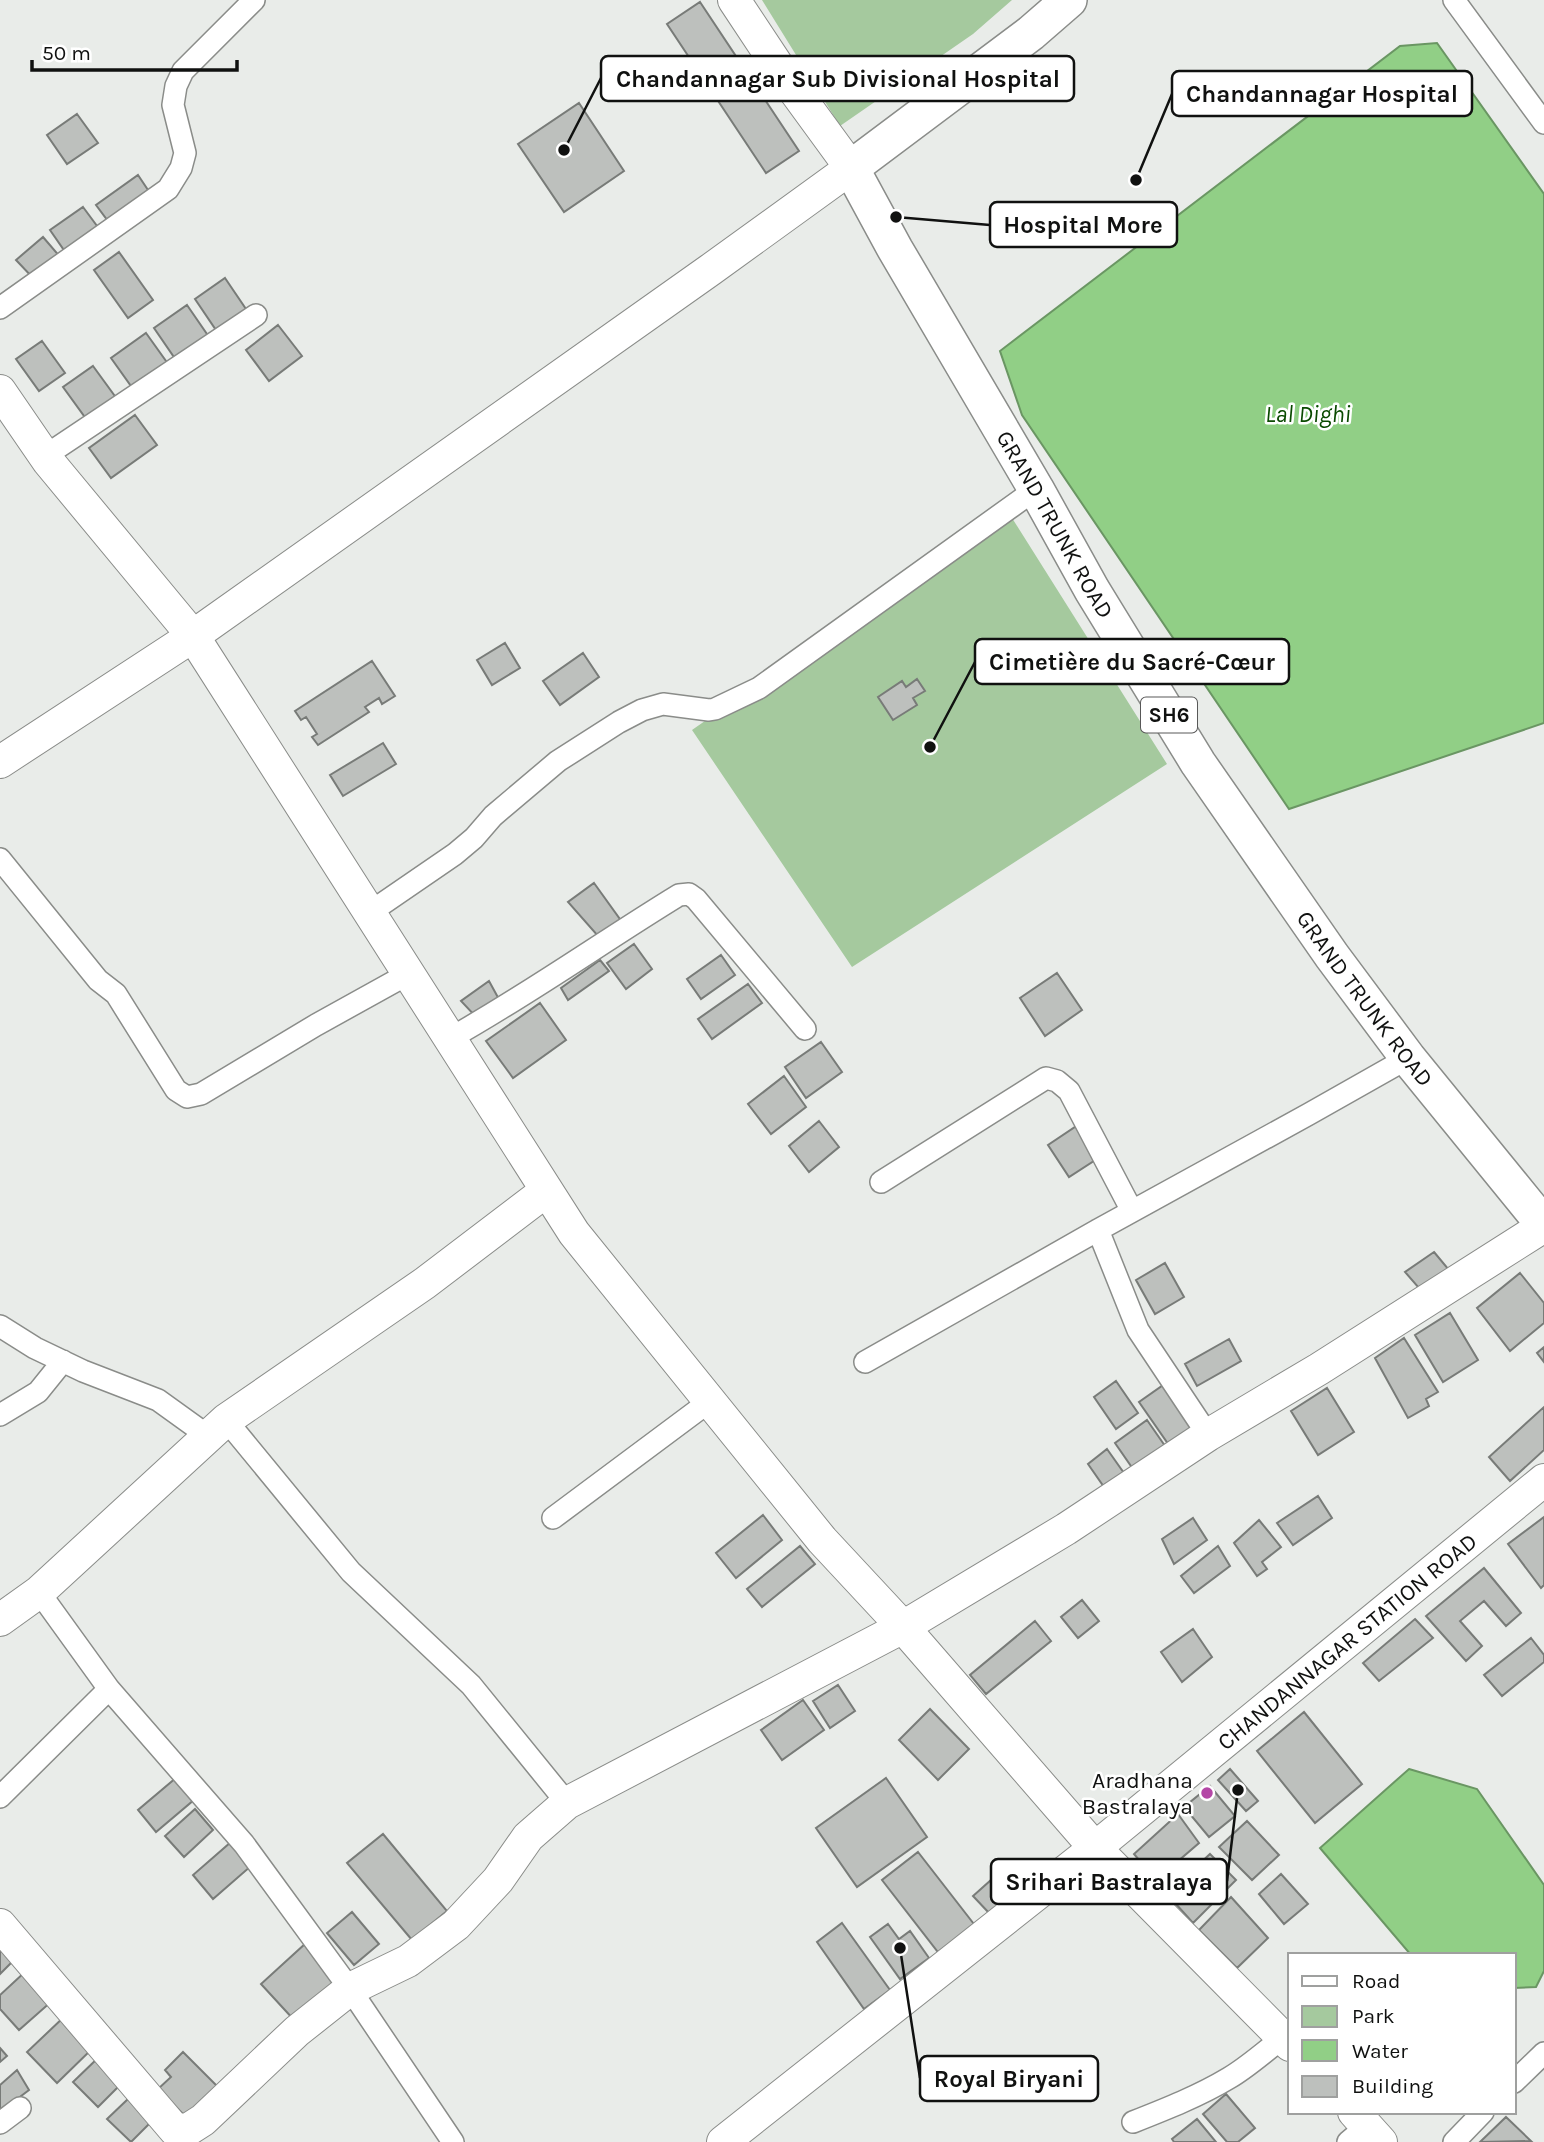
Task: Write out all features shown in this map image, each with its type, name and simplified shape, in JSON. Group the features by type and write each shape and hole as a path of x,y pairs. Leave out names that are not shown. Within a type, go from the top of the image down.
{"main road":[{"path":"851,168 1031,33 1069,0"},
{"name":"GRAND TRUNK ROAD","path":"851,168 1092,590 1198,763 1332,956 1408,1058 1544,1225"}],"street":[{"path":"0,308 168,190 181,168 185,153 173,105 176,86 183,71 254,0"},
{"path":"0,762 193,636 851,168 789,83 734,0"},
{"path":"1454,0 1544,123"},
{"path":"45,457 256,315"},
{"path":"0,391 45,457 193,636 574,1233 822,1540 903,1627 1095,1848 1287,2042 1217,2085 1133,2122"},
{"path":"369,913 455,854 474,838 493,816 558,761 619,722 642,710 663,704 715,709 759,688 1036,489"},
{"path":"0,859 98,980 117,994 176,1090 187,1097 201,1094 408,974"},
{"path":"449,1039 505,1007 589,950 680,895 689,894 806,1029"},
{"path":"865,1362 1408,1058"},
{"path":"881,1182 1046,1077 1057,1081 1069,1091 1132,1211"},
{"path":"0,1620 39,1592 217,1428 425,1283 546,1191"},
{"path":"0,1925 175,2130 189,2129 203,2120 297,2031 350,1989 408,1961 456,1924 498,1880 528,1837 567,1803 903,1627 1077,1521 1208,1435 1319,1369 1544,1225"},
{"path":"1098,1230 1138,1330 1208,1435"},
{"path":"0,1326 35,1348 217,1428 351,1572 471,1685 567,1803"},
{"path":"0,1415 38,1392 63,1361"},
{"path":"553,1518 710,1401"},
{"name":"CHANDANNAGAR STATION ROAD","path":"723,2142 1095,1848 1544,1480"},
{"path":"39,1592 109,1689 244,1843 350,1989 453,2142"},
{"path":"0,1797 109,1689"},
{"path":"1516,2080 1544,2053"},
{"path":"0,2123 20,2108"},
{"path":"1454,2142 1481,2114"}],"green space":[{"path":"762,0 1012,0 973,34 840,126"},
{"path":"1007,510 1167,764 852,967 692,730"}],"water":[{"name":"Lal Dighi","path":"1437,43 1544,194 1544,723 1289,809 1022,415 1000,351 1400,46"},
{"path":"1409,1769 1477,1789 1544,1885 1544,1971 1536,1987 1516,1988 1516,1953 1409,1953 1320,1848"}],"building":[{"path":"700,2 799,151 766,173 667,24"},
{"path":"579,103 624,171 564,212 518,144"},
{"path":"77,114 98,143 67,164 47,135"},
{"path":"138,175 152,196 111,225 96,205"},
{"path":"83,207 100,230 66,253 50,230"},
{"path":"43,237 61,258 33,278 16,260"},
{"path":"119,252 153,300 128,318 94,270"},
{"path":"225,278 248,312 218,333 195,299"},
{"path":"187,305 209,337 176,360 154,328"},
{"path":"278,325 302,356 269,381 246,350"},
{"path":"146,333 171,368 136,393 111,358"},
{"path":"42,341 65,373 39,391 16,359"},
{"path":"93,366 117,399 87,420 63,387"},
{"path":"135,415 157,445 111,478 89,448"},
{"path":"505,643 520,668 492,685 477,660"},
{"path":"583,653 599,677 560,705 543,681"},
{"path":"372,661 395,696 382,704 379,698 365,707 369,712 318,745 312,737 317,734 306,717 301,720 295,711"},
{"path":"917,679 925,691 913,698 917,705 893,720 878,697 902,681 906,687"},
{"path":"383,743 396,764 343,796 330,775"},
{"path":"594,883 622,922 598,936 568,902"},
{"path":"634,944 652,969 626,989 607,963"},
{"path":"721,955 735,975 701,999 687,979"},
{"path":"600,960 609,971 568,1000 561,988"},
{"path":"1057,973 1082,1010 1045,1036 1020,998"},
{"path":"489,981 501,1003 478,1019 461,1001"},
{"path":"748,984 762,1003 712,1039 698,1019"},
{"path":"540,1003 566,1040 513,1078 486,1041"},
{"path":"821,1042 842,1072 806,1098 785,1067"},
{"path":"784,1076 806,1107 771,1134 748,1104"},
{"path":"819,1121 839,1147 809,1172 789,1146"},
{"path":"1078,1125 1100,1157 1069,1177 1048,1145"},
{"path":"1434,1252 1454,1276 1425,1295 1405,1272"},
{"path":"1165,1263 1184,1297 1155,1314 1136,1280"},
{"path":"1520,1273 1544,1303 1544,1323 1510,1351 1477,1308"},
{"path":"1450,1313 1478,1360 1443,1382 1415,1335"},
{"path":"1404,1338 1438,1392 1426,1399 1429,1406 1408,1418 1375,1358"},
{"path":"1229,1339 1241,1361 1197,1386 1185,1364"},
{"path":"1544,1347 1544,1362 1537,1353"},
{"path":"1116,1381 1138,1413 1116,1429 1094,1397"},
{"path":"1169,1381 1201,1427 1171,1448 1139,1402"},
{"path":"1327,1388 1354,1432 1318,1455 1291,1411"},
{"path":"1544,1407 1544,1450 1510,1481 1489,1457"},
{"path":"1147,1420 1172,1456 1140,1479 1115,1443"},
{"path":"1107,1449 1131,1483 1111,1497 1088,1464"},
{"path":"1318,1496 1332,1518 1293,1545 1277,1523"},
{"path":"763,1515 782,1540 736,1578 716,1553"},
{"path":"1544,1517 1544,1585 1541,1588 1508,1544"},
{"path":"1193,1518 1207,1540 1174,1564 1162,1539"},
{"path":"1259,1520 1281,1547 1262,1562 1267,1569 1257,1576 1234,1543"},
{"path":"800,1546 815,1564 762,1607 747,1589"},
{"path":"1218,1546 1230,1566 1194,1593 1181,1576"},
{"path":"1484,1568 1521,1613 1506,1626 1484,1601 1460,1621 1482,1646 1466,1661 1426,1616"},
{"path":"1082,1600 1099,1621 1078,1638 1061,1617"},
{"path":"1415,1619 1433,1638 1379,1681 1363,1663"},
{"path":"1035,1621 1051,1641 986,1694 970,1675"},
{"path":"1193,1629 1212,1657 1182,1682 1161,1652"},
{"path":"1531,1638 1544,1655 1544,1662 1502,1696 1484,1675"},
{"path":"838,1685 855,1711 830,1728 813,1701"},
{"path":"803,1700 824,1730 782,1760 761,1730"},
{"path":"930,1709 969,1749 938,1780 899,1740"},
{"path":"1304,1712 1362,1784 1315,1823 1257,1751"},
{"path":"1230,1769 1258,1801 1246,1811 1218,1780"},
{"path":"177,1777 195,1799 156,1832 138,1810"},
{"path":"886,1778 927,1837 857,1887 816,1828"},
{"path":"1210,1786 1235,1816 1209,1837 1184,1807"},
{"path":"195,1809 213,1830 184,1857 165,1836"},
{"path":"1178,1814 1199,1843 1156,1880 1134,1854"},
{"path":"1247,1821 1279,1855 1252,1880 1219,1847"},
{"path":"383,1834 447,1911 412,1940 347,1863"},
{"path":"231,1842 251,1866 213,1899 193,1875"},
{"path":"918,1852 977,1928 941,1956 882,1880"},
{"path":"1210,1854 1236,1880 1193,1923 1167,1894"},
{"path":"1281,1874 1308,1904 1284,1924 1259,1894"},
{"path":"991,1880 1008,1898 990,1914 973,1896"},
{"path":"1231,1897 1268,1938 1237,1968 1199,1930"},
{"path":"352,1912 379,1944 354,1965 327,1933"},
{"path":"842,1923 890,1990 864,2009 817,1942"},
{"path":"888,1924 899,1939 910,1931 929,1958 900,1979 870,1937"},
{"path":"0,1941 16,1958 0,1974"},
{"path":"306,1943 339,1981 295,2021 261,1984"},
{"path":"26,1971 52,2001 19,2030 0,2009 0,1995"},
{"path":"65,2016 94,2047 57,2083 27,2052"},
{"path":"0,2048 7,2056 0,2062"},
{"path":"183,2052 220,2089 189,2120 158,2089 171,2077 165,2070"},
{"path":"99,2057 124,2081 98,2107 73,2082"},
{"path":"17,2070 29,2090 0,2112 0,2085"},
{"path":"1226,2094 1255,2128 1238,2142 1227,2142 1203,2114"},
{"path":"128,2099 151,2122 131,2142 107,2119"},
{"path":"1506,2117 1531,2141 1480,2142"},
{"path":"1197,2119 1216,2142 1174,2142 1172,2139"}],"place":[{"name":"Chandannagar Sub Divisional Hospital","path":"564,150"},
{"name":"Chandannagar Hospital","path":"1136,180"},
{"name":"Hospital More","path":"896,217"},
{"name":"Cimetière du Sacré-Cœur","path":"930,747"},
{"name":"Srihari Bastralaya","path":"1238,1790"},
{"name":"Aradhana Bastralaya","path":"1207,1793"},
{"name":"Royal Biryani","path":"900,1948"}]}
